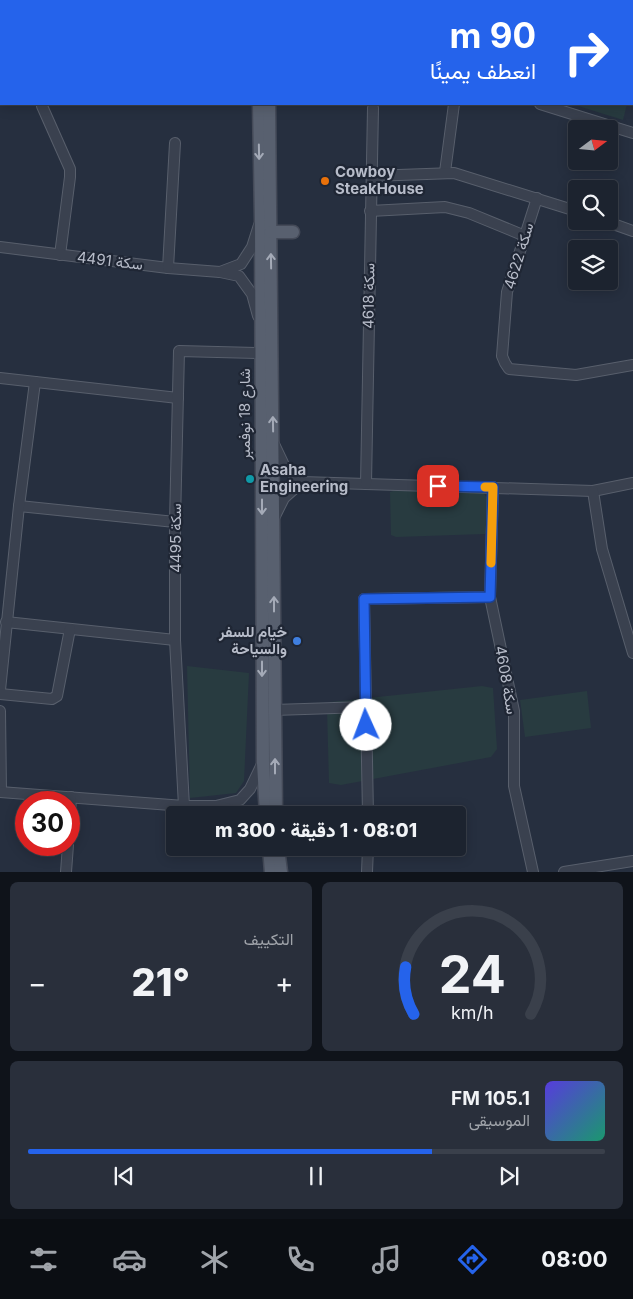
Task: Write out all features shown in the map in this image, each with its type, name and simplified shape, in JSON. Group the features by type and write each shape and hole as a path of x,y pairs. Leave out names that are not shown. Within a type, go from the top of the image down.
{"main road":[{"name":"شارع 18 نوفمبر","path":"259,105 263,763 265,806"},
{"name":"شارع 18 نوفمبر","path":"270,105 276,806"},
{"path":"271,232 293,232"},
{"path":"271,856 271,872"},
{"path":"274,856 281,872"}],"street":[{"path":"446,172 454,105"},
{"path":"543,105 633,132"},
{"path":"42,106 70,169 60,255"},
{"name":"سكة 4618","path":"366,484 373,108"},
{"path":"168,268 175,143"},
{"path":"371,176 446,172 463,174 568,208"},
{"name":"سكة 4622","path":"537,198 508,292 502,356 505,363 509,369 576,375 633,365"},
{"path":"370,211 445,207 469,213 525,236"},
{"name":"سكة 4491","path":"220,272 241,264 252,247 261,219"},
{"path":"618,226 633,231"},
{"name":"سكة 4491","path":"0,247 168,268 220,272 239,276 252,294 261,327"},
{"name":"سكة 4495","path":"184,806 175,640 175,522 179,351 261,353"},
{"path":"0,378 178,398"},
{"path":"35,382 19,506 0,692 55,698 70,629"},
{"path":"273,444 284,465 302,482 593,490 633,484"},
{"path":"273,520 284,498 302,482"},
{"name":"سكة 4608","path":"493,487 490,597 514,710 514,786 533,872"},
{"path":"593,490 602,549 633,653"},
{"path":"19,506 175,522"},
{"path":"368,806 364,599 490,597"},
{"path":"622,614 633,611"},
{"path":"6,622 175,640"},
{"path":"274,710 365,707"},
{"path":"0,711 1,792 15,793"},
{"path":"216,806 240,800 250,790 263,763"},
{"path":"80,798 184,806"},
{"path":"66,872 67,856"},
{"path":"367,872 368,856"},
{"path":"564,872 633,861"}],"green space":[{"path":"575,105 627,105 623,120"},
{"path":"396,490 483,492 487,498 487,530 485,534 396,537 391,535 390,492"},
{"path":"187,666 249,673 244,781 236,793 190,798"},
{"path":"482,686 493,688 497,749 491,757 341,785 329,783 327,709 330,702"},
{"path":"587,691 591,728 525,737 520,700"}],"slow traffic":[{"path":"485,487 493,487 491,563"}],"place":[{"name":"Cowboy SteakHouse","path":"325,181"},
{"name":"Asaha Engineering","path":"250,479"},
{"name":"خيام للسفر والسياحة","path":"297,641"}],"route":[{"path":"366,725 364,599 490,597 493,487 438,486"}]}
